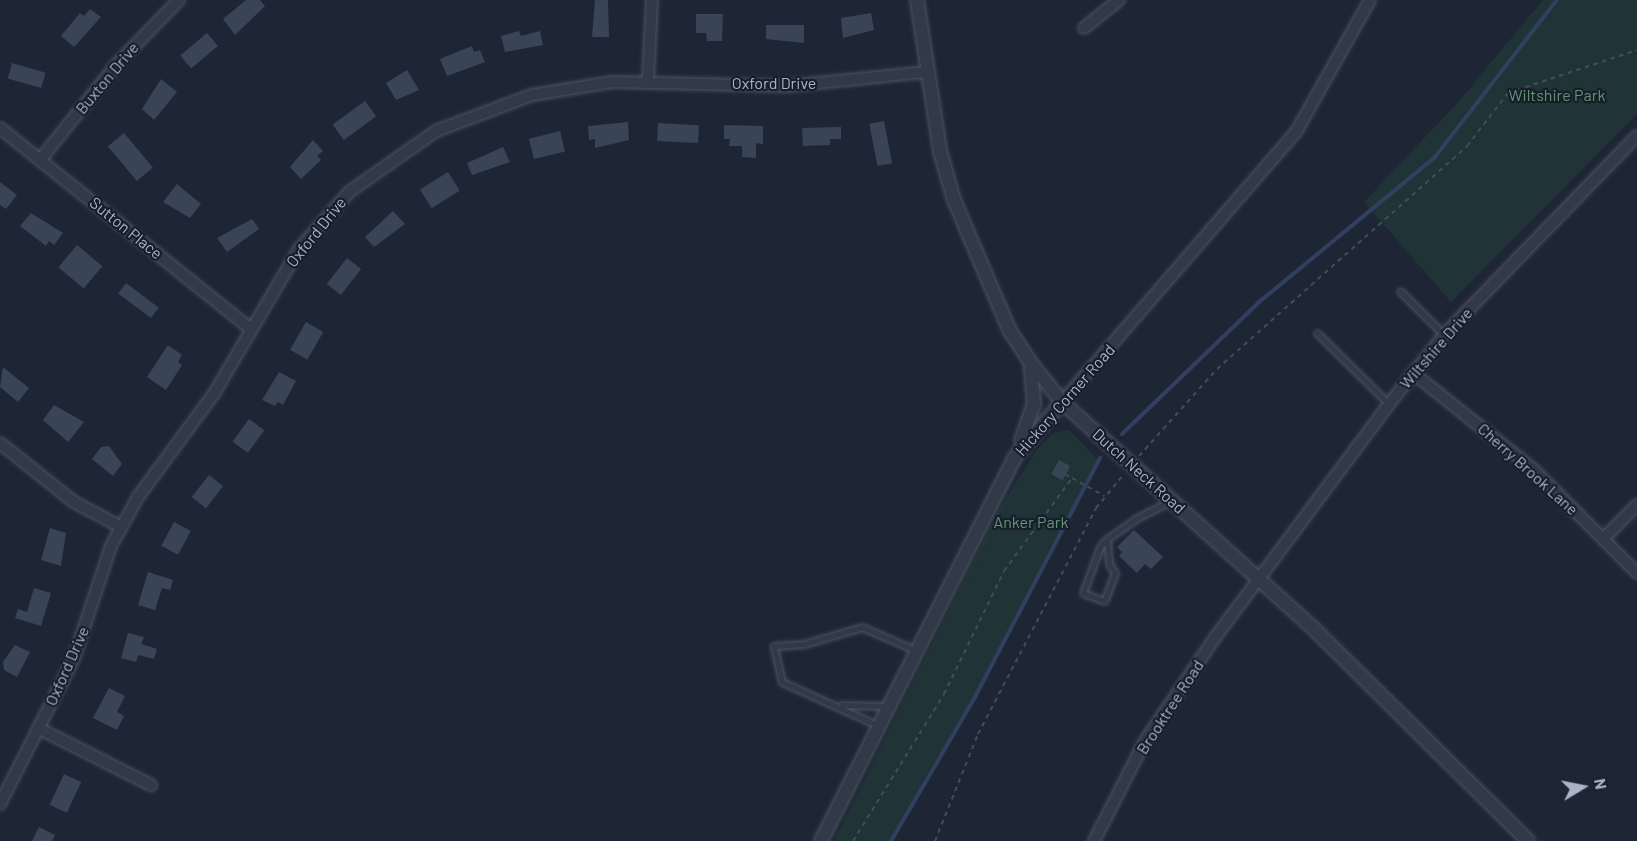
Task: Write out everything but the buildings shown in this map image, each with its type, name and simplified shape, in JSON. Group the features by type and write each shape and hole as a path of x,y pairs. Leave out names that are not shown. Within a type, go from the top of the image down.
{"street":[{"name":"Buxton Drive","path":"40,160 116,65 179,0"},
{"path":"648,80 652,0"},
{"name":"Dutch Neck Road","path":"917,0 939,152 954,200 1010,331 1030,362 1062,402 1260,581 1528,841"},
{"path":"1084,28 1119,0"},
{"name":"Hickory Corner Road","path":"821,841 877,725 890,706 1015,457 1296,132 1316,103 1370,0"},
{"name":"Oxford Drive","path":"0,804 74,658 101,572 121,527 159,466 215,392 299,249 349,192 436,132 532,95 648,80 788,86 927,72"},
{"name":"Sutton Place","path":"0,128 251,328"},
{"name":"Wiltshire Drive","path":"1260,581 1389,405 1444,335 1637,136"},
{"path":"1015,457 1034,404 1030,362"},
{"name":"Cherry Brook Lane","path":"1413,373 1533,469 1637,573"},
{"path":"0,443 74,502 121,527"},
{"path":"1603,538 1637,505"},
{"name":"Brooktree Road","path":"1094,841 1146,741 1214,639 1260,581"},
{"path":"38,728 151,785"}],"lane":[{"path":"1400,291 1444,335"},
{"path":"1317,333 1389,405"},
{"path":"1107,539 1108,564 1115,573 1104,601 1083,593 1107,539 1172,501"},
{"path":"877,725 841,705 782,682 774,646 804,644 862,627 918,651"},
{"path":"841,705 890,706"}],"path":[{"path":"935,841 978,734 1105,496 1131,465 1217,369 1467,146 1508,93 1637,50"},
{"path":"1065,474 1105,496"},
{"path":"853,841 944,694 1004,571 1072,478"}],"green space":[{"name":"Wiltshire Park","path":"1543,0 1637,0 1637,114 1451,302 1364,202 1460,100"},
{"name":"Anker Park","path":"1069,430 1099,461 975,697 923,781 916,804 891,841 834,841 999,509 1036,451 1053,433"}],"waterway":[{"path":"1122,434 1258,303 1435,157 1557,0"},
{"path":"891,841 975,697 1100,458"}]}
